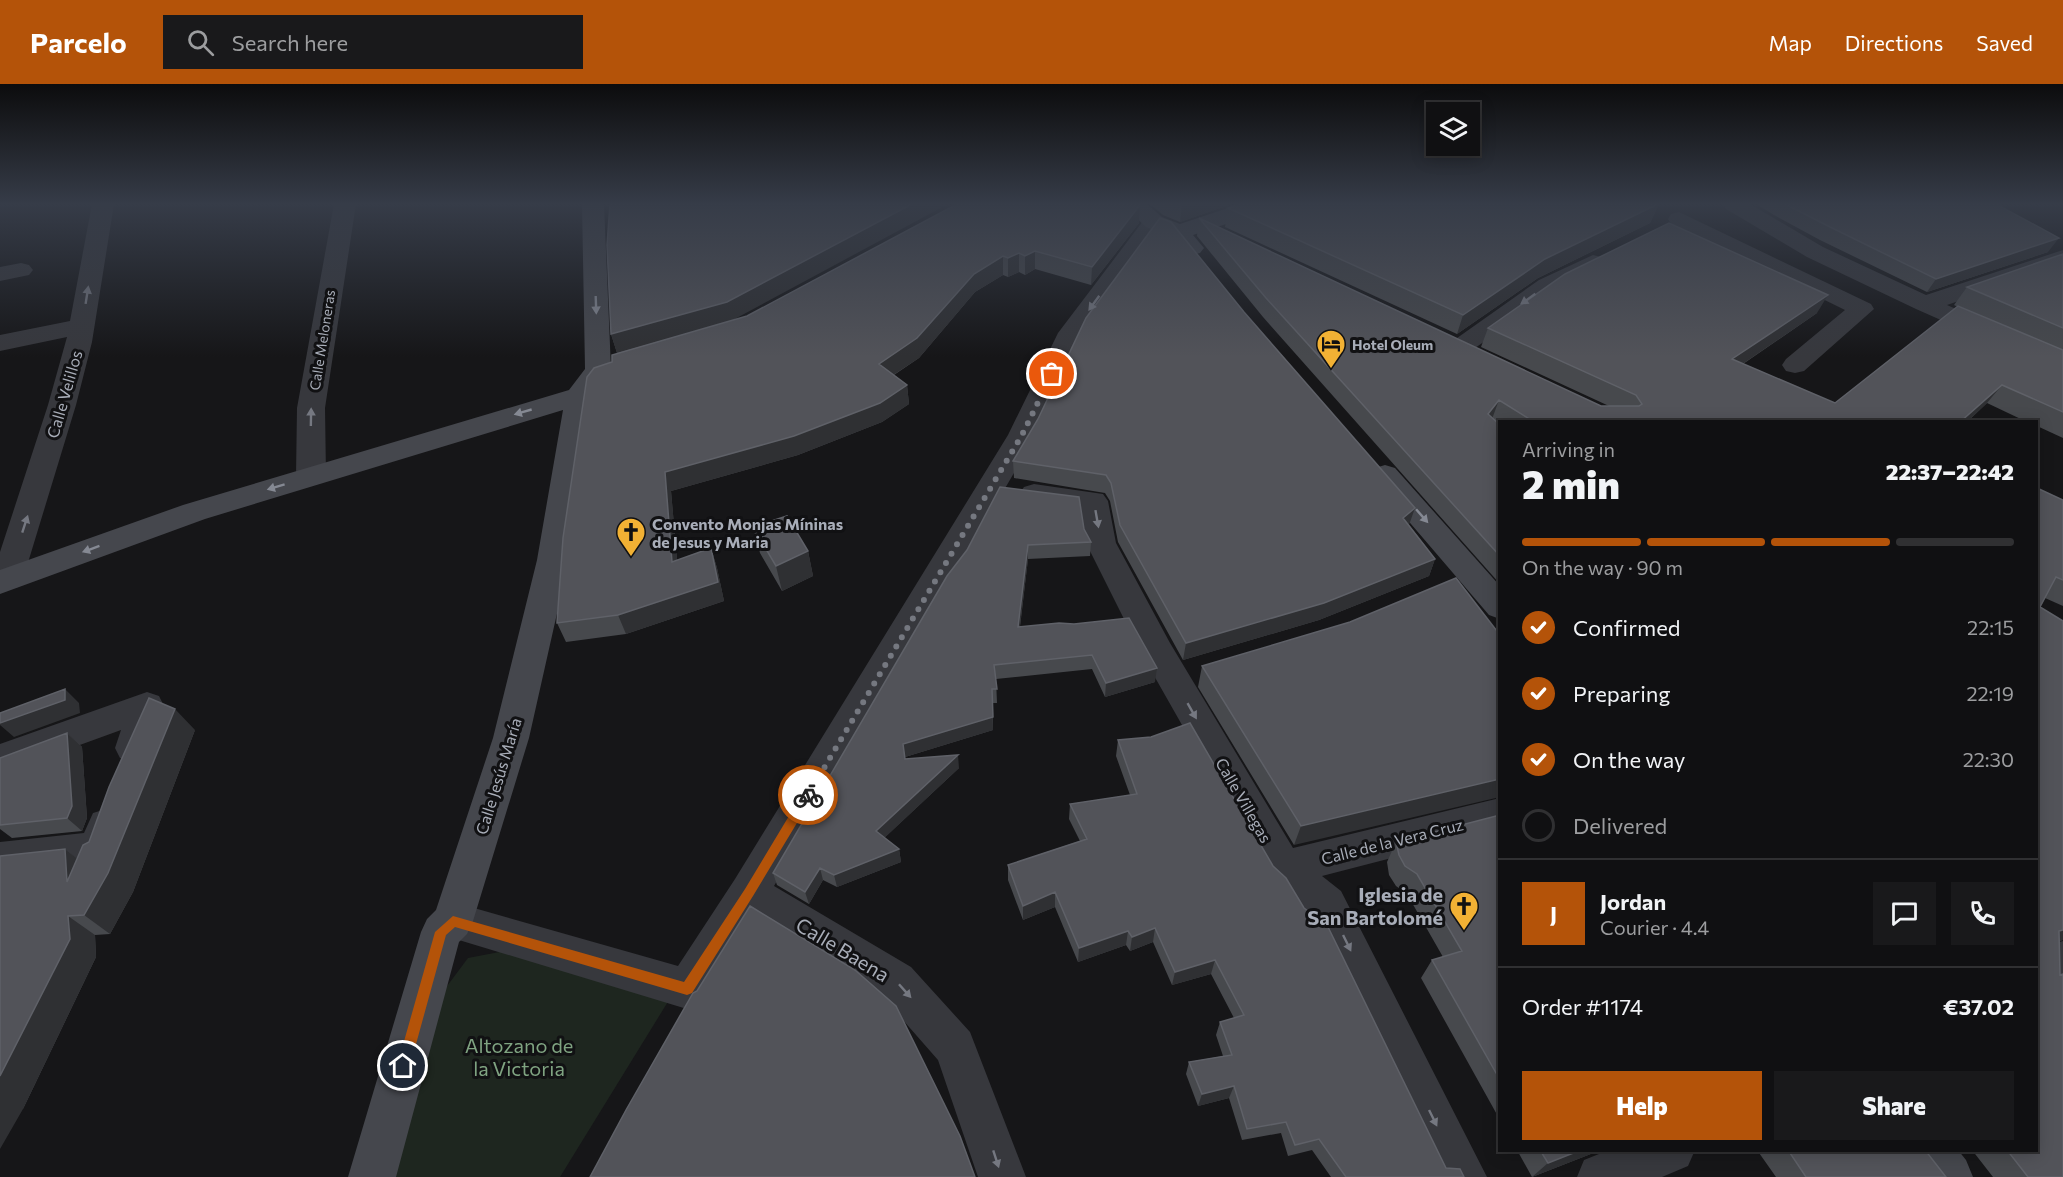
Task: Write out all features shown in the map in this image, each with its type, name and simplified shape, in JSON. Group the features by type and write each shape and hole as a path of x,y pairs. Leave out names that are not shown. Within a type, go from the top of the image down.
{"street":[{"name":"Calle Velillos","path":"3,581 62,405 82,326 94,255"},
{"name":"Calle Meloneras","path":"310,476 311,408 336,255"},
{"name":"Calle Jesús María","path":"372,1177 441,932 453,921 513,727 599,376 594,255"},
{"path":"453,921 687,989 749,892 991,488 1022,435 1071,333 1138,255"},
{"path":"1197,255 1209,269"},
{"path":"1460,349 1548,285 1607,255"},
{"path":"1753,255 1862,309 1795,365"},
{"path":"1821,255 2063,366"},
{"path":"1925,304 2063,257"},
{"path":"0,343 82,326"},
{"path":"3,581 194,512 310,476 599,376"},
{"path":"1370,458 1498,605"},
{"name":"Calle Villegas","path":"991,488 1093,501 1101,543 1157,651 1284,868 1327,904 1463,1177"},
{"path":"1439,588 1472,574"},
{"path":"1174,679 1207,669"},
{"path":"0,759 147,706 98,849 0,859"},
{"name":"Calle de la Vera Cruz","path":"1284,868 1498,814"},
{"name":"Calle Baena","path":"749,892 896,981 955,1047 1002,1177"},
{"path":"2038,968 2063,961"},
{"path":"1601,1177 1667,1152"},
{"path":"1930,1152 1949,1177"}],"green space":[{"name":"Altozano de la Victoria","path":"510,950 669,1000 560,1177 386,1177 430,1009 468,958"}],"building":[{"path":"607,255 816,255 727,302 611,334"},
{"path":"861,255 1015,255 1008,258 1003,256 974,274 917,338 879,364 907,385 880,403 794,436 665,472 672,562 711,548 718,582 618,615 557,623 563,538 587,377 594,368 612,362 612,355 747,316"},
{"path":"1049,255 1101,255 1092,267"},
{"path":"1133,255 1198,255 1244,312 1415,508 1403,518 1435,559 1324,603 1186,643 1120,525 1111,483 1106,475 1013,461 1038,419 1086,318"},
{"path":"1230,255 1278,255 1601,406 1639,406 1642,404 1636,395 1488,328 1565,274 1604,255 1740,255 1828,295 1732,359 1835,403 1958,306 2063,350 2063,412 2002,385 1962,420 1531,420 1499,400 1488,414 1498,423 1498,554 1266,298"},
{"path":"1331,255 1553,255 1463,315"},
{"path":"1887,255 2008,255 1936,279"},
{"path":"2063,255 2063,328 1967,287"},
{"path":"1000,487 1079,497 1084,529 1091,542 1028,545 1018,627 1129,618 1157,668 1106,683 1092,655 994,665 997,689 992,689 993,717 903,744 905,759 958,755 876,831 899,849 834,875 820,868 805,892 773,873 947,576 967,550"},
{"path":"2038,488 2063,500 2063,580 2056,577 2040,607 2063,621 2063,930 2059,931 2060,975 2063,974 2063,1177 2028,1177 2009,1152 2038,1152"},
{"path":"787,516 808,551 776,566 753,527"},
{"path":"1456,578 1498,632 1498,779 1301,826 1202,666 1350,622"},
{"path":"65,689 65,700 0,723 0,713"},
{"path":"149,698 175,709 108,873 84,915 68,916 70,939 0,1076 0,856 65,849 67,882 83,845 89,842 109,787"},
{"path":"1190,723 1273,866 1286,878 1304,908 1327,925 1446,1168 1460,1169 1464,1177 1346,1177 1319,1139 1295,1145 1286,1122 1247,1129 1234,1086 1202,1094 1189,1062 1232,1055 1220,1022 1244,1015 1215,960 1175,972 1155,928 1132,937 1128,931 1079,948 1055,892 1023,906 1008,865 1087,839 1070,804 1137,794 1118,740 1151,737"},
{"path":"67,733 72,806 67,818 0,825 0,758"},
{"name":"Iglesia de San Bartolomé","path":"1498,816 1498,1076 1432,960 1462,951 1417,874 1405,866 1396,842"},
{"path":"750,906 855,970 896,1006 960,1136 975,1177 590,1177 693,993 697,991"},
{"path":"1541,1152 1576,1152 1548,1163"},
{"path":"1789,1152 1927,1152 1946,1177 1806,1177"}],"way so far":[{"path":"808,795 1022,435 1052,374"}],"place":[{"name":"Hotel Oleum","path":"1331,370"},
{"name":"Convento Monjas Míninas de Jesus y Maria","path":"631,558"},
{"name":"Iglesia de San Bartolomé","path":"1464,932"}],"route":[{"path":"403,1066 441,932 453,921 687,989 808,795"}]}
